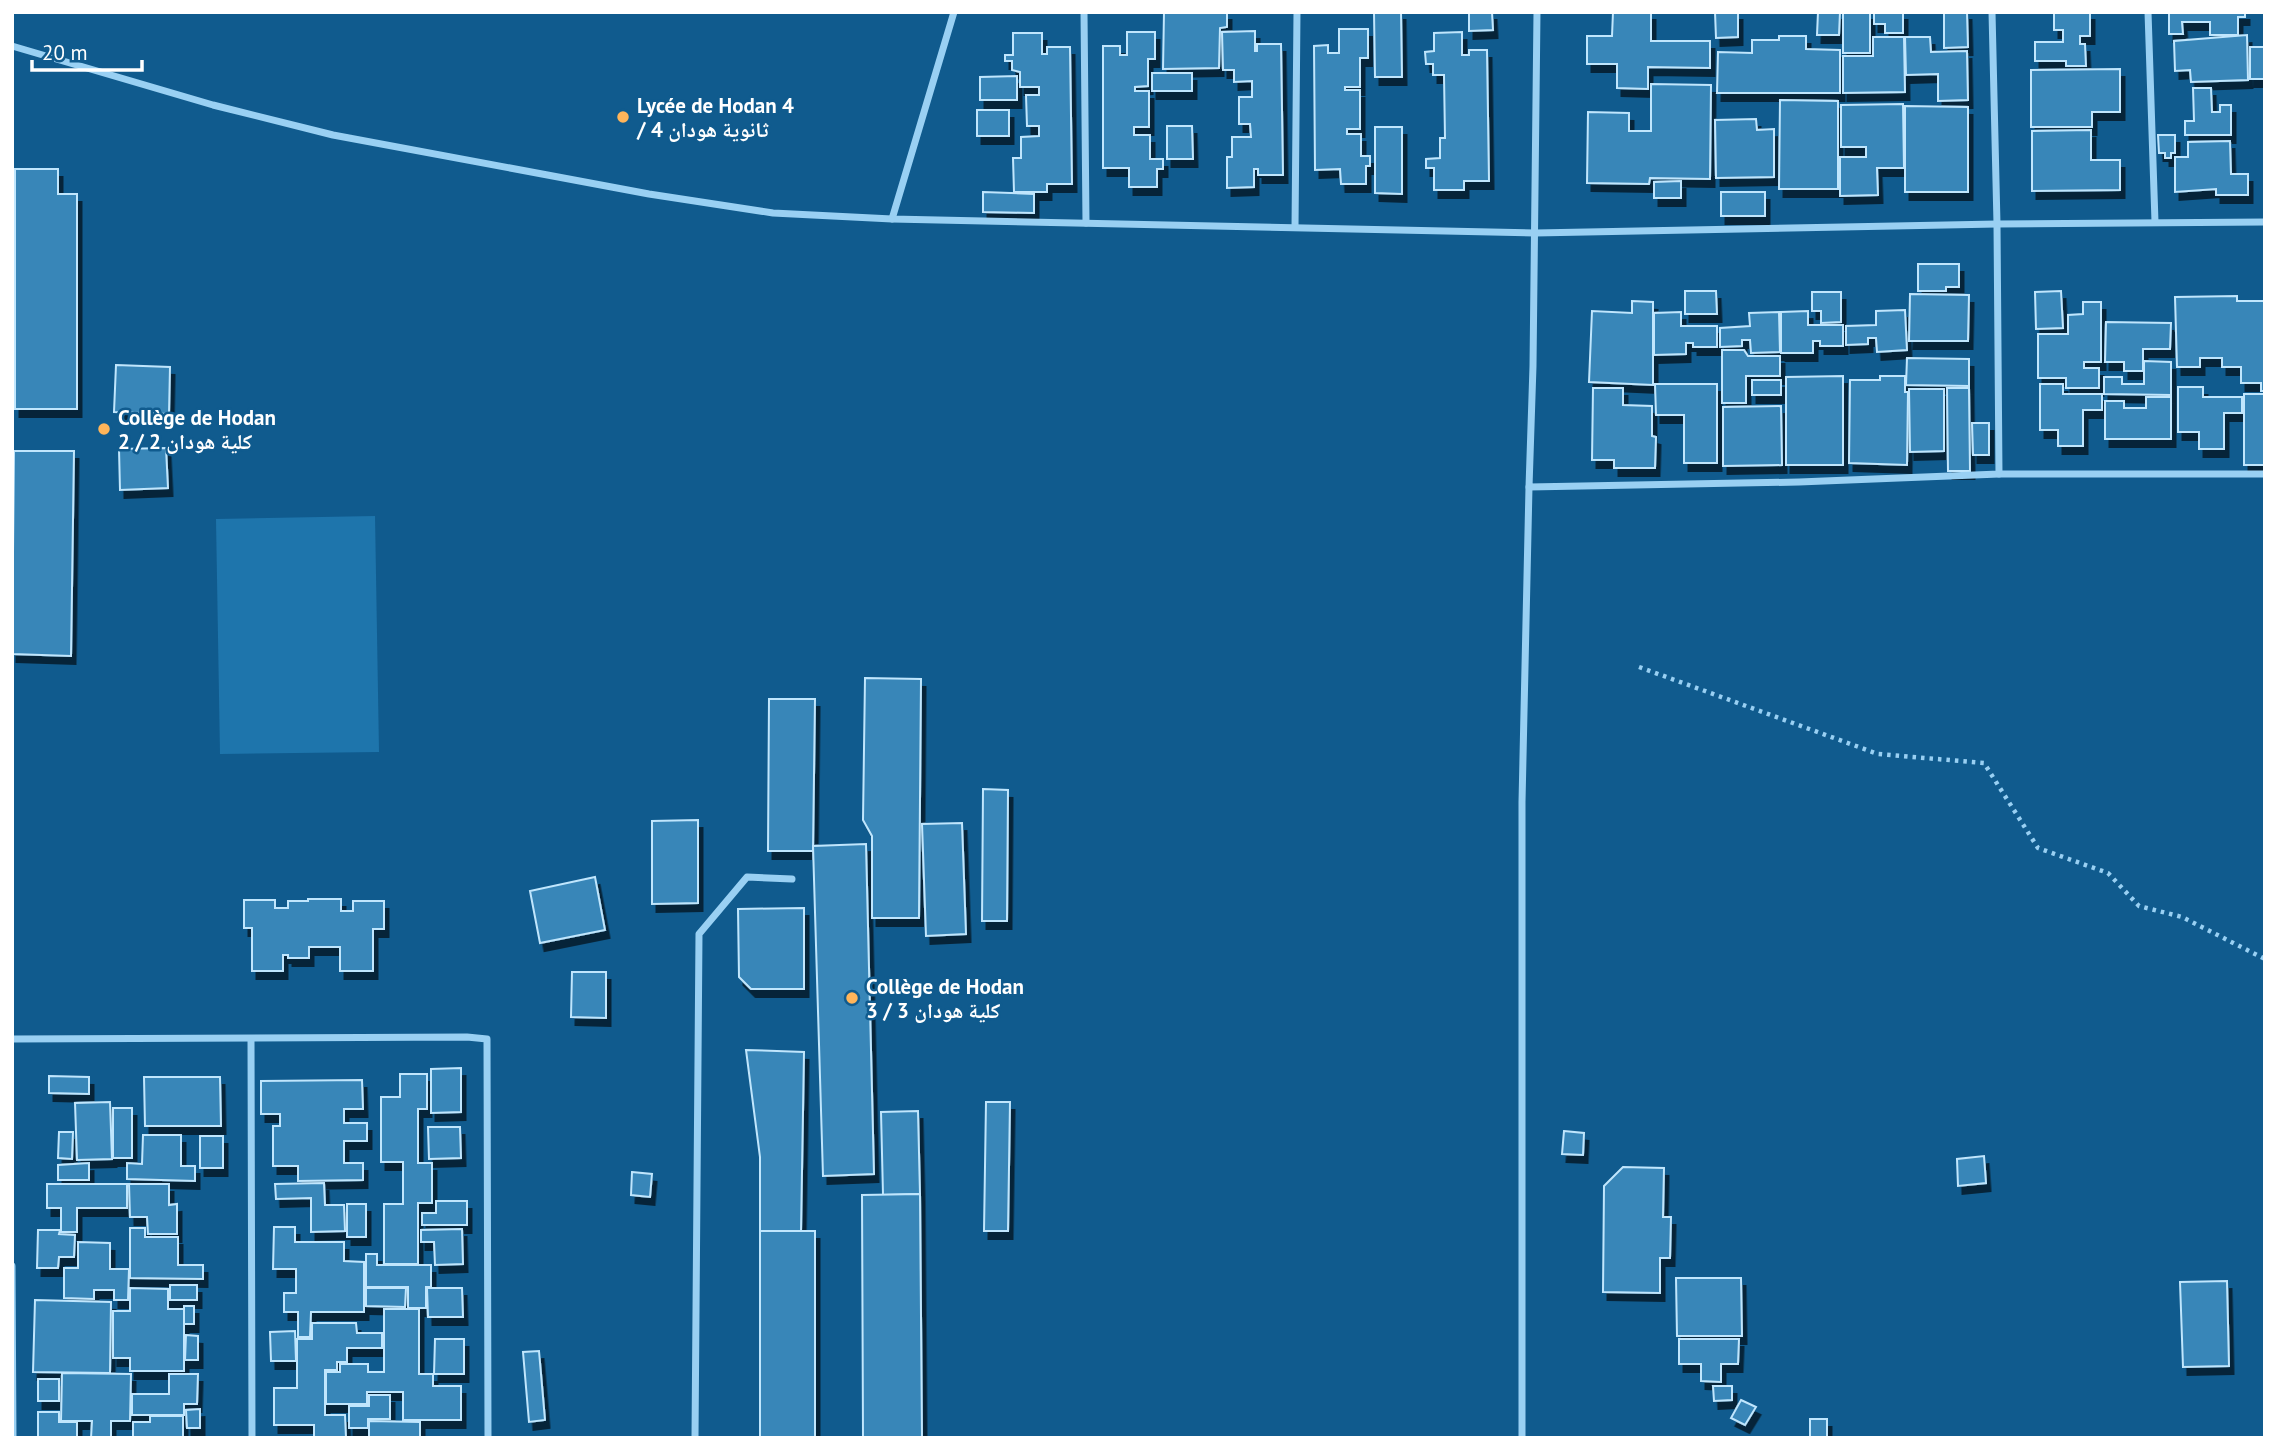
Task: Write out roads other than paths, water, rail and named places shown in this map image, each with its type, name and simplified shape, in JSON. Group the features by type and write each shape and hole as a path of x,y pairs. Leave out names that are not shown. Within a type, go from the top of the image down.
{"street":[{"path":"892,219 954,12"},
{"path":"1084,12 1086,223"},
{"path":"1295,227 1297,12"},
{"path":"1522,1438 1521,802 1530,487 1537,12"},
{"path":"1992,12 1999,474"},
{"path":"2148,12 2155,222"},
{"path":"12,46 213,105 333,135 649,194 773,213 892,219 1535,233 2265,222"},
{"path":"1530,487 1799,482 1999,474 2265,474"},
{"path":"695,1438 699,934 747,877 792,879"},
{"path":"12,1039 487,1039 488,1438"},
{"path":"251,1039 252,1438"},
{"path":"12,1266 13,1438"}],"place":[{"name":"Lycée de Hodan 4 / ثانوية هودان 4","path":"623,117"},
{"name":"Collège de Hodan 2 / كلية هودان 2","path":"104,429"},
{"name":"Collège de Hodan 3 / كلية هودان 3","path":"852,998"}]}
